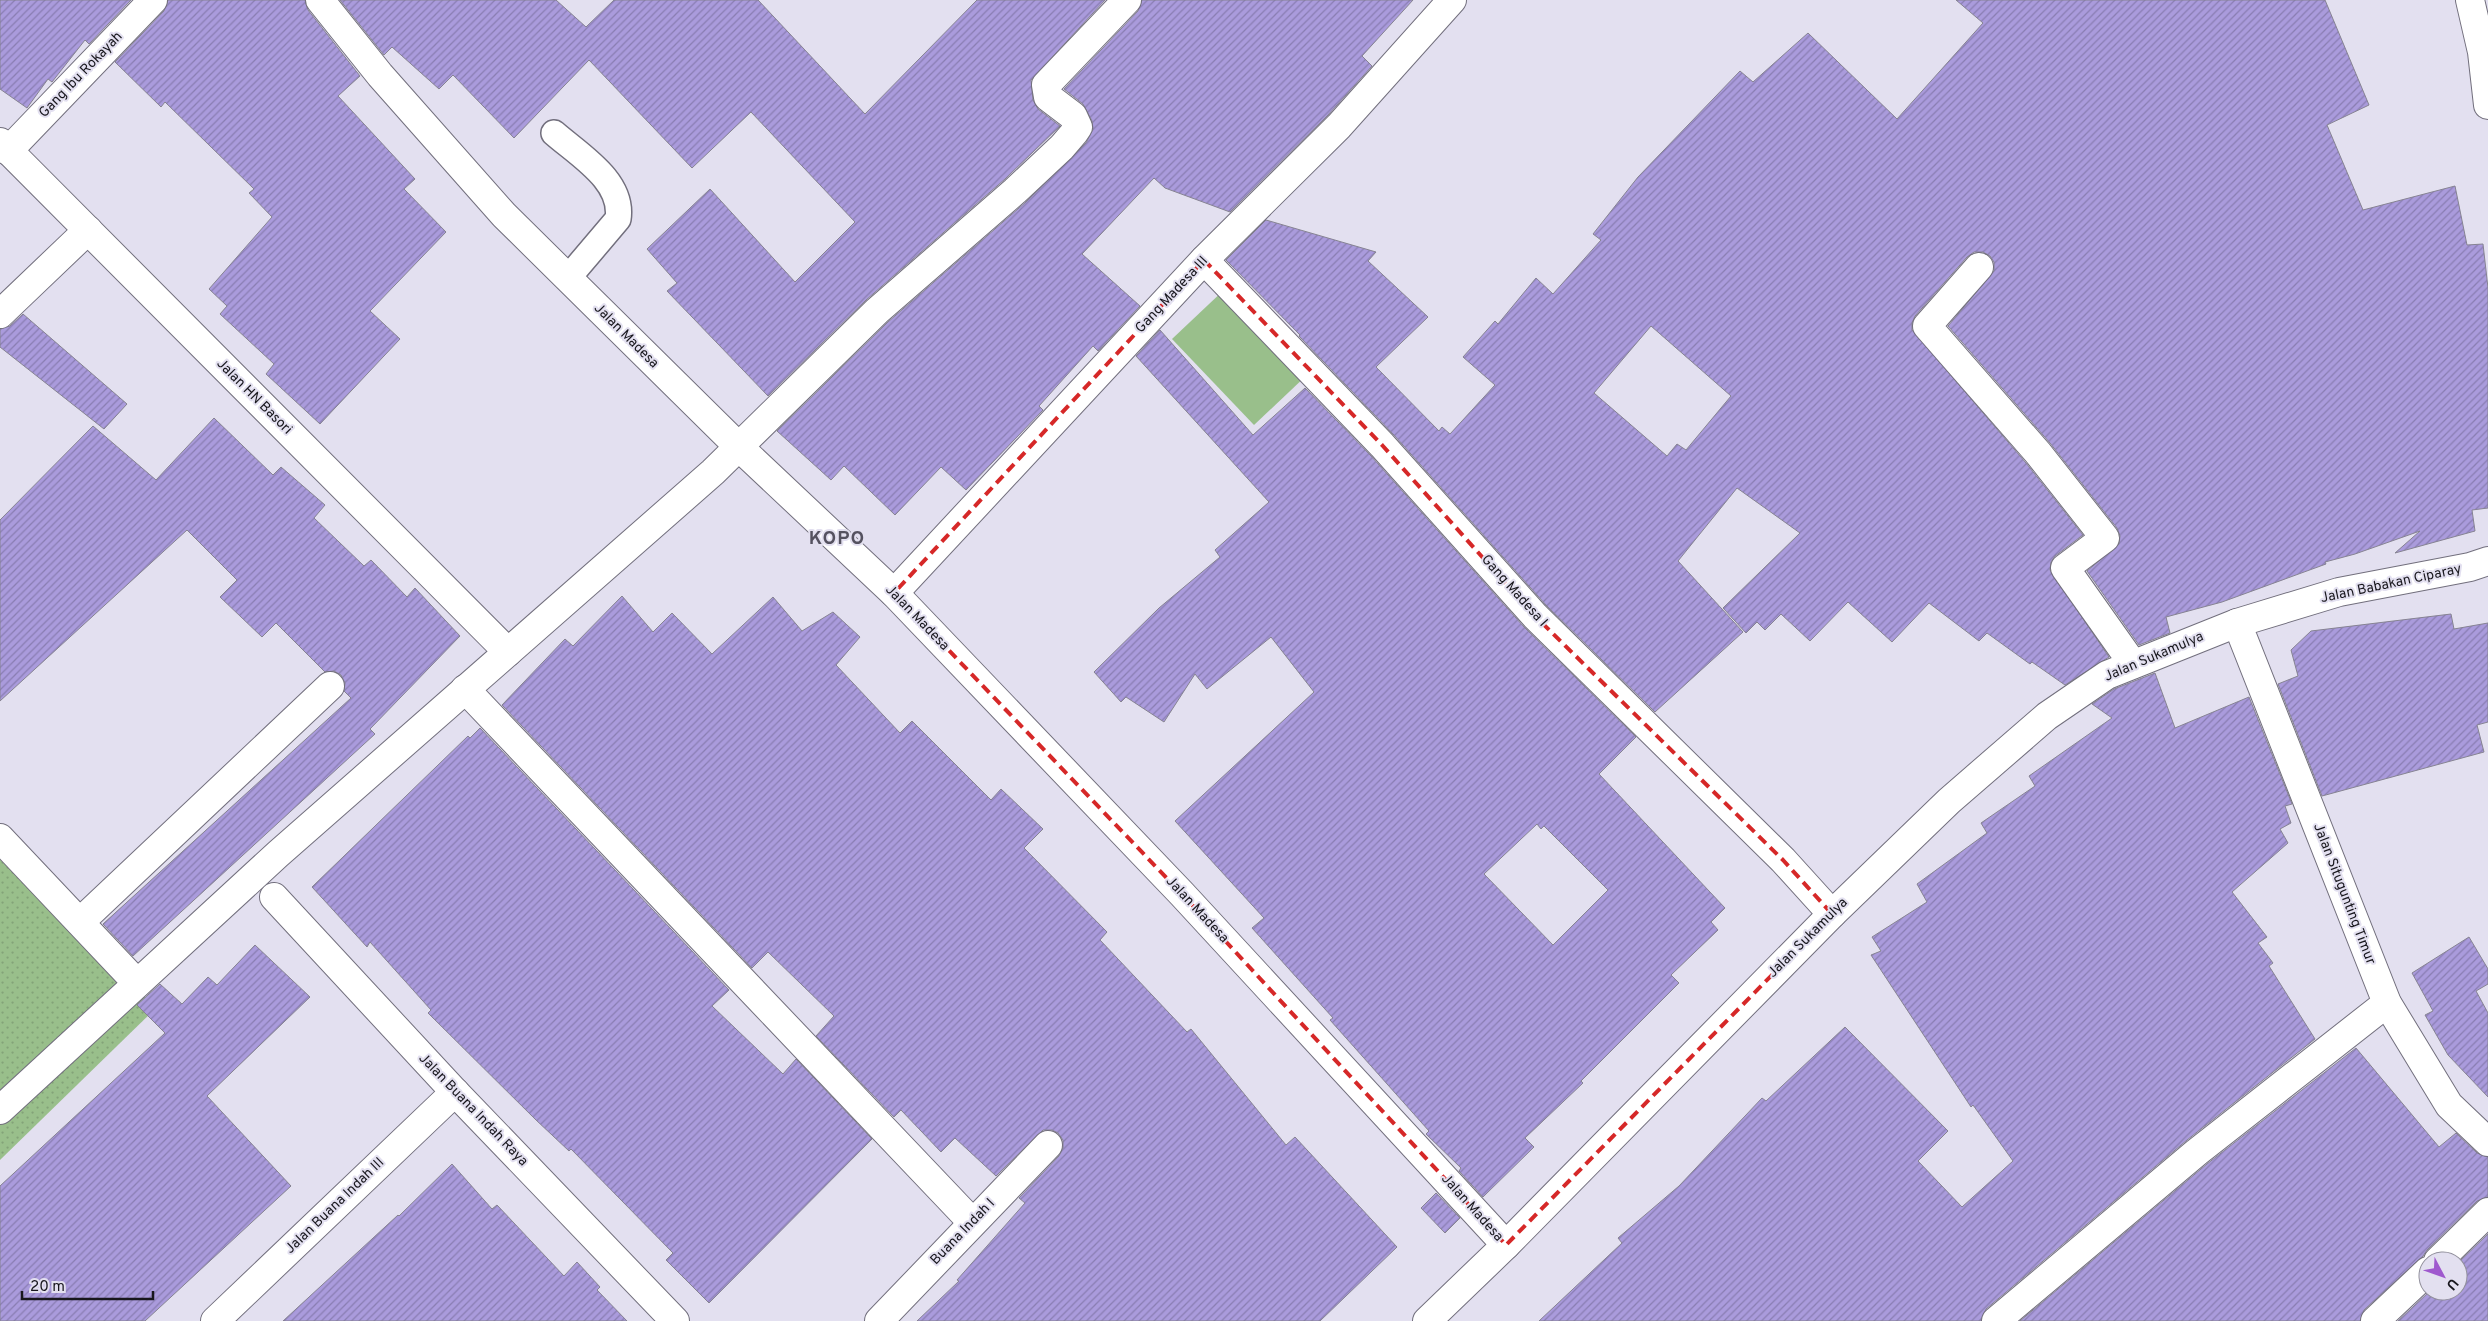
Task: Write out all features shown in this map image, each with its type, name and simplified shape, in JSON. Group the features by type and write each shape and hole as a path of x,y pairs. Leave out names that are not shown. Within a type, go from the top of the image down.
{"street":[{"name":"Gang Ibu Rokayah","path":"4,146 153,0"},
{"name":"Jalan Madesa","path":"320,0 380,75 504,215 739,447 894,593 1182,894 1506,1245"},
{"path":"0,1110 278,854 739,447 878,312 1015,192 1074,134 1078,127 1073,116 1048,97 1046,85 1127,0"},
{"name":"Gang Madesa III","path":"894,593 1204,260 1339,126 1452,0"},
{"path":"2470,0 2485,50 2488,105"},
{"name":"Jalan HN Basori","path":"4,146 508,652"},
{"path":"0,314 88,230"},
{"name":"Gang Madesa I","path":"1204,260 1382,445 1535,616 1783,860 1832,914"},
{"path":"1979,267 1927,326 2038,452 2104,538 2065,568 2133,664"},
{"name":"Jalan Babakan Ciparay","path":"2237,624 2339,592 2470,567 2488,561"},
{"name":"Jalan Sukamulya","path":"1427,1321 1506,1245 1832,914 1948,801 2047,716 2107,675 2237,624"},
{"name":"Jalan Situgunting Timur","path":"2237,624 2387,1003 2449,1105 2488,1142"},
{"path":"80,922 330,686"},
{"path":"465,689 972,1222"},
{"path":"0,838 136,983"},
{"path":"229,899 274,897 278,854"},
{"name":"Jalan Buana Indah Raya","path":"274,897 660,1316"},
{"path":"1996,1321 2196,1152 2387,1003"},
{"name":"Jalan Buana Indah III","path":"215,1321 455,1092"},
{"name":"Buana Indah I","path":"879,1321 1048,1145"},
{"path":"2448,1251 2488,1212"},
{"path":"2375,1321 2418,1280"}],"lane":[{"path":"554,133 606,179 616,195 619,210 618,219 568,278"}],"highlighted area":[{"path":"1204,260 1382,445 1535,616 1783,860 1832,914 1506,1245 1182,894 894,593"}],"green space":[{"path":"1226,288 1308,374 1254,425 1172,339"},
{"path":"0,846 156,1008 0,1160"}],"building":[{"path":"0,0 131,0 89,44 85,40 52,82 48,79 27,108 0,89"},
{"path":"168,0 305,0 308,10 360,76 338,96 415,179 404,189 446,232 370,311 400,339 320,424 266,374 274,364 220,314 227,306 209,289 272,217 249,193 254,189 165,102 161,107 115,62 164,11"},
{"path":"340,0 556,0 586,27 614,0 758,0 865,114 977,0 1105,0 1031,80 1033,100 1038,109 1060,126 1005,179 866,300 768,396 667,291 677,283 647,249 710,189 795,282 855,222 751,112 692,168 589,60 514,138 453,75 439,89 392,47 384,55"},
{"path":"1142,0 1413,0 1362,56 1372,66 1328,115 1230,212 1165,188 1154,178 1082,254 1140,306 1098,351 1093,346 1039,406 1043,410 966,490 941,467 895,515 844,466 831,480 777,431 888,322 1026,202 1086,143 1093,129 1092,121 1083,104 1064,89 1138,11"},
{"path":"1956,0 2325,0 2369,105 2327,125 2363,210 2455,186 2467,245 2483,244 2488,288 2488,508 2472,510 2475,531 2395,553 2420,531 2355,554 2325,562 2326,564 2222,602 2166,617 2170,633 2139,645 2087,571 2119,544 2120,536 2117,528 2050,443 1948,326 1994,271 1994,262 1990,256 1983,252 1974,252 1967,257 1915,316 1912,330 2026,463 2083,535 2055,556 2051,562 2050,570 2109,657 2065,685 2032,662 2030,664 1987,633 1979,641 1929,603 1892,642 1848,602 1810,641 1781,614 1765,630 1757,622 1746,633 1723,608 1800,533 1737,488 1678,561 1743,632 1655,712 1546,605 1394,435 1226,260 1266,220 1376,252 1368,261 1428,317 1376,367 1439,431 1442,427 1450,434 1495,385 1463,357 1495,321 1498,324 1536,278 1553,294 1601,240 1593,234 1638,177 1740,71 1753,82 1808,33 1897,119 1983,23","holes":["1651,326 1731,396 1686,450 1677,444 1667,456 1594,393"]},
{"path":"23,314 127,404 104,429 0,347 0,329 10,326"},
{"path":"1160,330 1253,435 1305,388 1371,456 1524,627 1636,737 1599,774 1725,908 1711,922 1718,930 1671,975 1679,983 1581,1081 1583,1083 1525,1138 1534,1147 1483,1197 1459,1171 1461,1168 1426,1134 1429,1131 1330,1020 1333,1018 1252,928 1264,918 1175,821 1314,692 1271,637 1207,689 1195,674 1164,722 1126,697 1121,702 1094,672 1159,608 1220,557 1215,550 1269,502 1136,356","holes":["1537,824 1541,829 1544,826 1608,890 1553,945 1484,874"]},
{"path":"214,418 273,475 281,467 325,505 314,518 364,566 371,560 407,597 415,588 460,636 370,729 375,734 133,956 103,924 351,698 344,691 345,683 341,675 334,671 325,672 276,623 262,637 220,597 237,580 187,530 0,701 0,520 93,426 156,480"},
{"path":"622,596 653,632 672,613 712,654 773,597 802,631 833,612 860,637 836,665 900,733 912,721 991,800 1001,789 1043,829 1024,848 1107,932 1100,940 1187,1032 1191,1029 1286,1145 1295,1137 1397,1247 1320,1321 917,1321 959,1281 957,1280 1025,1203 1019,1198 1059,1156 1063,1148 1063,1140 1058,1133 1052,1130 1043,1130 996,1176 955,1138 941,1152 901,1110 894,1117 816,1036 834,1016 768,952 752,968 502,705 565,639 573,646"},
{"path":"2451,614 2454,629 2488,623 2488,722 2477,725 2484,752 2322,796 2278,684 2298,676 2291,650 2311,631"},
{"path":"2155,673 2175,728 2249,697 2292,804 2285,806 2291,823 2280,829 2288,843 2232,892 2267,937 2258,943 2273,963 2269,966 2315,1039 2187,1140 1986,1309 1981,1321 1539,1321 1622,1243 1618,1238 1679,1186 1762,1098 1766,1101 1845,1027 1948,1131 1918,1161 1962,1207 2013,1161 1973,1105 1971,1107 1871,955 1881,951 1872,937 1927,902 1917,884 1987,833 1981,823 2035,786 2029,776 2112,718 2092,704 2114,689"},
{"path":"480,728 729,990 712,1006 783,1074 796,1059 872,1139 709,1303 666,1260 673,1253 571,1149 569,1151 536,1120 428,1013 431,1010 370,942 367,947 312,887 468,736 470,738"},
{"path":"2469,937 2488,969 2488,984 2476,991 2488,1013 2488,1097 2448,1055 2425,1015 2433,1011 2412,973"},
{"path":"255,945 310,997 207,1096 291,1186 145,1321 0,1321 0,1186 165,1033 137,1005 160,984 182,1004 208,977 217,985"},
{"path":"2356,1048 2439,1147 2456,1133 2477,1153 2488,1157 2488,1197 2477,1201 2426,1251 2418,1251 2418,1261 2364,1310 2360,1321 2020,1321 2207,1164"},
{"path":"452,1164 492,1209 497,1205 564,1276 577,1262 600,1287 597,1290 627,1321 283,1321 399,1216"},
{"path":"1436,1193 1460,1218 1445,1233 1421,1208"},
{"path":"2488,1234 2488,1321 2398,1321 2419,1301 2468,1301 2468,1253"}],"district":[{"name":"KOPO","path":"837,539"}]}
